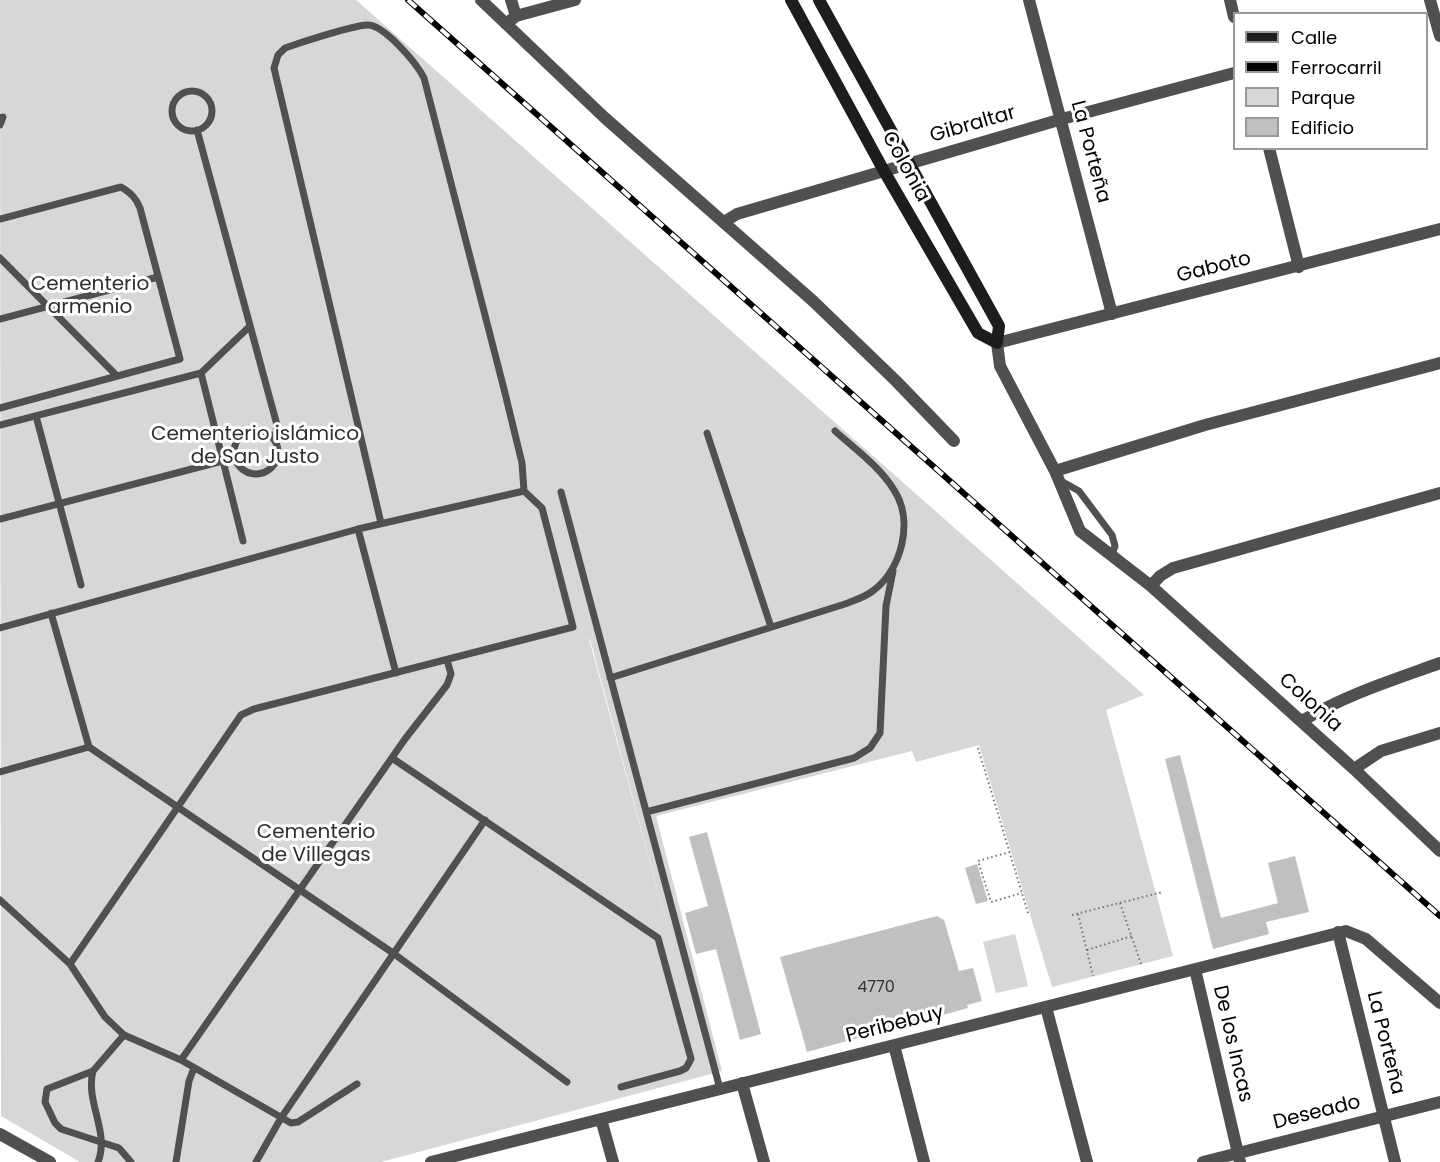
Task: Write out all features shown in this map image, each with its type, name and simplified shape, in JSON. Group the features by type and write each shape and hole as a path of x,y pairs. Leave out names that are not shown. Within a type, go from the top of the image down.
{"street":[{"path":"480,0 511,20 605,118 724,222 870,355 954,441"},
{"path":"511,0 511,20"},
{"path":"511,20 575,0"},
{"name":"Colonia","path":"791,0 884,171 978,333 997,343"},
{"name":"Colonia","path":"819,0 907,164 999,326 997,343 1000,366 1057,476 1077,526 1085,536 1151,586 1302,721 1440,851"},
{"name":"La Porteña","path":"1029,0 1112,314"},
{"path":"1430,0 1431,20 1440,36"},
{"name":"Gibraltar","path":"724,222 737,214 907,164 1233,73"},
{"path":"1270,150 1299,267"},
{"name":"Gaboto","path":"997,343 1440,229"},
{"path":"1057,476 1205,425 1440,363"},
{"path":"1151,586 1173,568 1440,493"},
{"path":"1302,721 1325,707 1372,687 1440,663"},
{"path":"1354,769 1382,751 1440,733"},
{"name":"Peribebuy","path":"431,1162 454,1159 742,1083 1338,932 1346,931 1366,939 1440,1003"},
{"name":"La Porteña","path":"1338,932 1395,1162"},
{"name":"De los Incas","path":"1195,969 1239,1158"},
{"path":"1046,1006 1086,1162"},
{"path":"894,1045 924,1162"},
{"path":"742,1083 764,1162"},
{"name":"Deseado","path":"1203,1162 1239,1158 1440,1102"},
{"path":"602,1119 613,1162"},
{"path":"0,1134 51,1162"}],"lane":[{"path":"70,964 238,720 247,712 573,627 542,508 524,491 522,463 424,78 415,63 382,31 367,25 285,48 278,55 274,68 381,523"},
{"path":"186,91 200,92 210,102 212,115 209,122 198,130 179,127 172,116 172,104 186,91"},
{"path":"0,118 3,117 0,125"},
{"path":"198,130 277,425 275,441 278,454 267,471 247,473 234,458 233,451 238,438 250,430 265,431 275,441"},
{"path":"0,219 121,187 137,199 180,358 0,408"},
{"path":"0,258 117,376"},
{"path":"0,319 158,277"},
{"path":"0,425 201,373 250,326"},
{"path":"201,373 243,541"},
{"path":"36,416 81,585"},
{"path":"646,812 854,758 870,748 880,733 886,606 904,533 899,499 894,489 870,462 835,431"},
{"path":"707,433 771,627"},
{"path":"0,519 234,458"},
{"path":"1057,476 1079,491 1112,535 1115,546 1111,557"},
{"path":"0,628 358,529 524,491"},
{"path":"561,492 720,1089"},
{"path":"358,529 396,673"},
{"path":"610,678 866,596 879,586 897,560"},
{"path":"51,613 89,747 393,953 567,1082"},
{"path":"181,1060 392,758 450,680 447,660"},
{"path":"0,772 89,747"},
{"path":"392,758 653,932 662,944 691,1059 686,1068 680,1071 621,1087"},
{"path":"256,1162 281,1118 485,820"},
{"path":"0,900 70,964 105,1017 124,1035 181,1060 281,1118 295,1123 357,1084"},
{"path":"124,1035 93,1071 52,1085 47,1089 45,1102 55,1123 61,1129 119,1148 131,1162"},
{"path":"176,1162 189,1081 194,1068"},
{"path":"93,1071 91,1087 102,1143 98,1162"}],"path":[{"path":"978,748 1028,913"},
{"path":"1010,852 978,861 991,902 1022,893"},
{"path":"1072,915 1163,892"},
{"path":"1120,903 1141,964"},
{"path":"1078,914 1093,976"},
{"path":"1087,950 1132,936"}],"green space":[{"name":"Cementerio de Villegas","path":"0,0 356,0 1144,695 1106,710 1173,956 1052,987 979,745 916,762 912,751 656,816 722,1071 381,1162 80,1162 1,1116","holes":["589,639 590,639 677,962"]},
{"path":"1015,934 1028,986 996,993 983,942"}],"building":[{"path":"1180,755 1221,918 1278,903 1268,863 1295,856 1309,912 1266,922 1269,934 1213,949 1165,759"},
{"path":"707,832 761,1034 740,1040 716,949 696,954 685,913 708,906 689,837"},
{"path":"977,864 988,901 976,904 965,868"},
{"path":"937,916 944,920 959,971 973,968 982,1001 967,1005 968,1008 807,1052 780,957"}],"railway":[{"path":"408,0 1440,916"}],"park label":[{"name":"Cementerio armenio","path":"90,296"},
{"name":"Cementerio islámico de San Justo","path":"255,446"}]}
